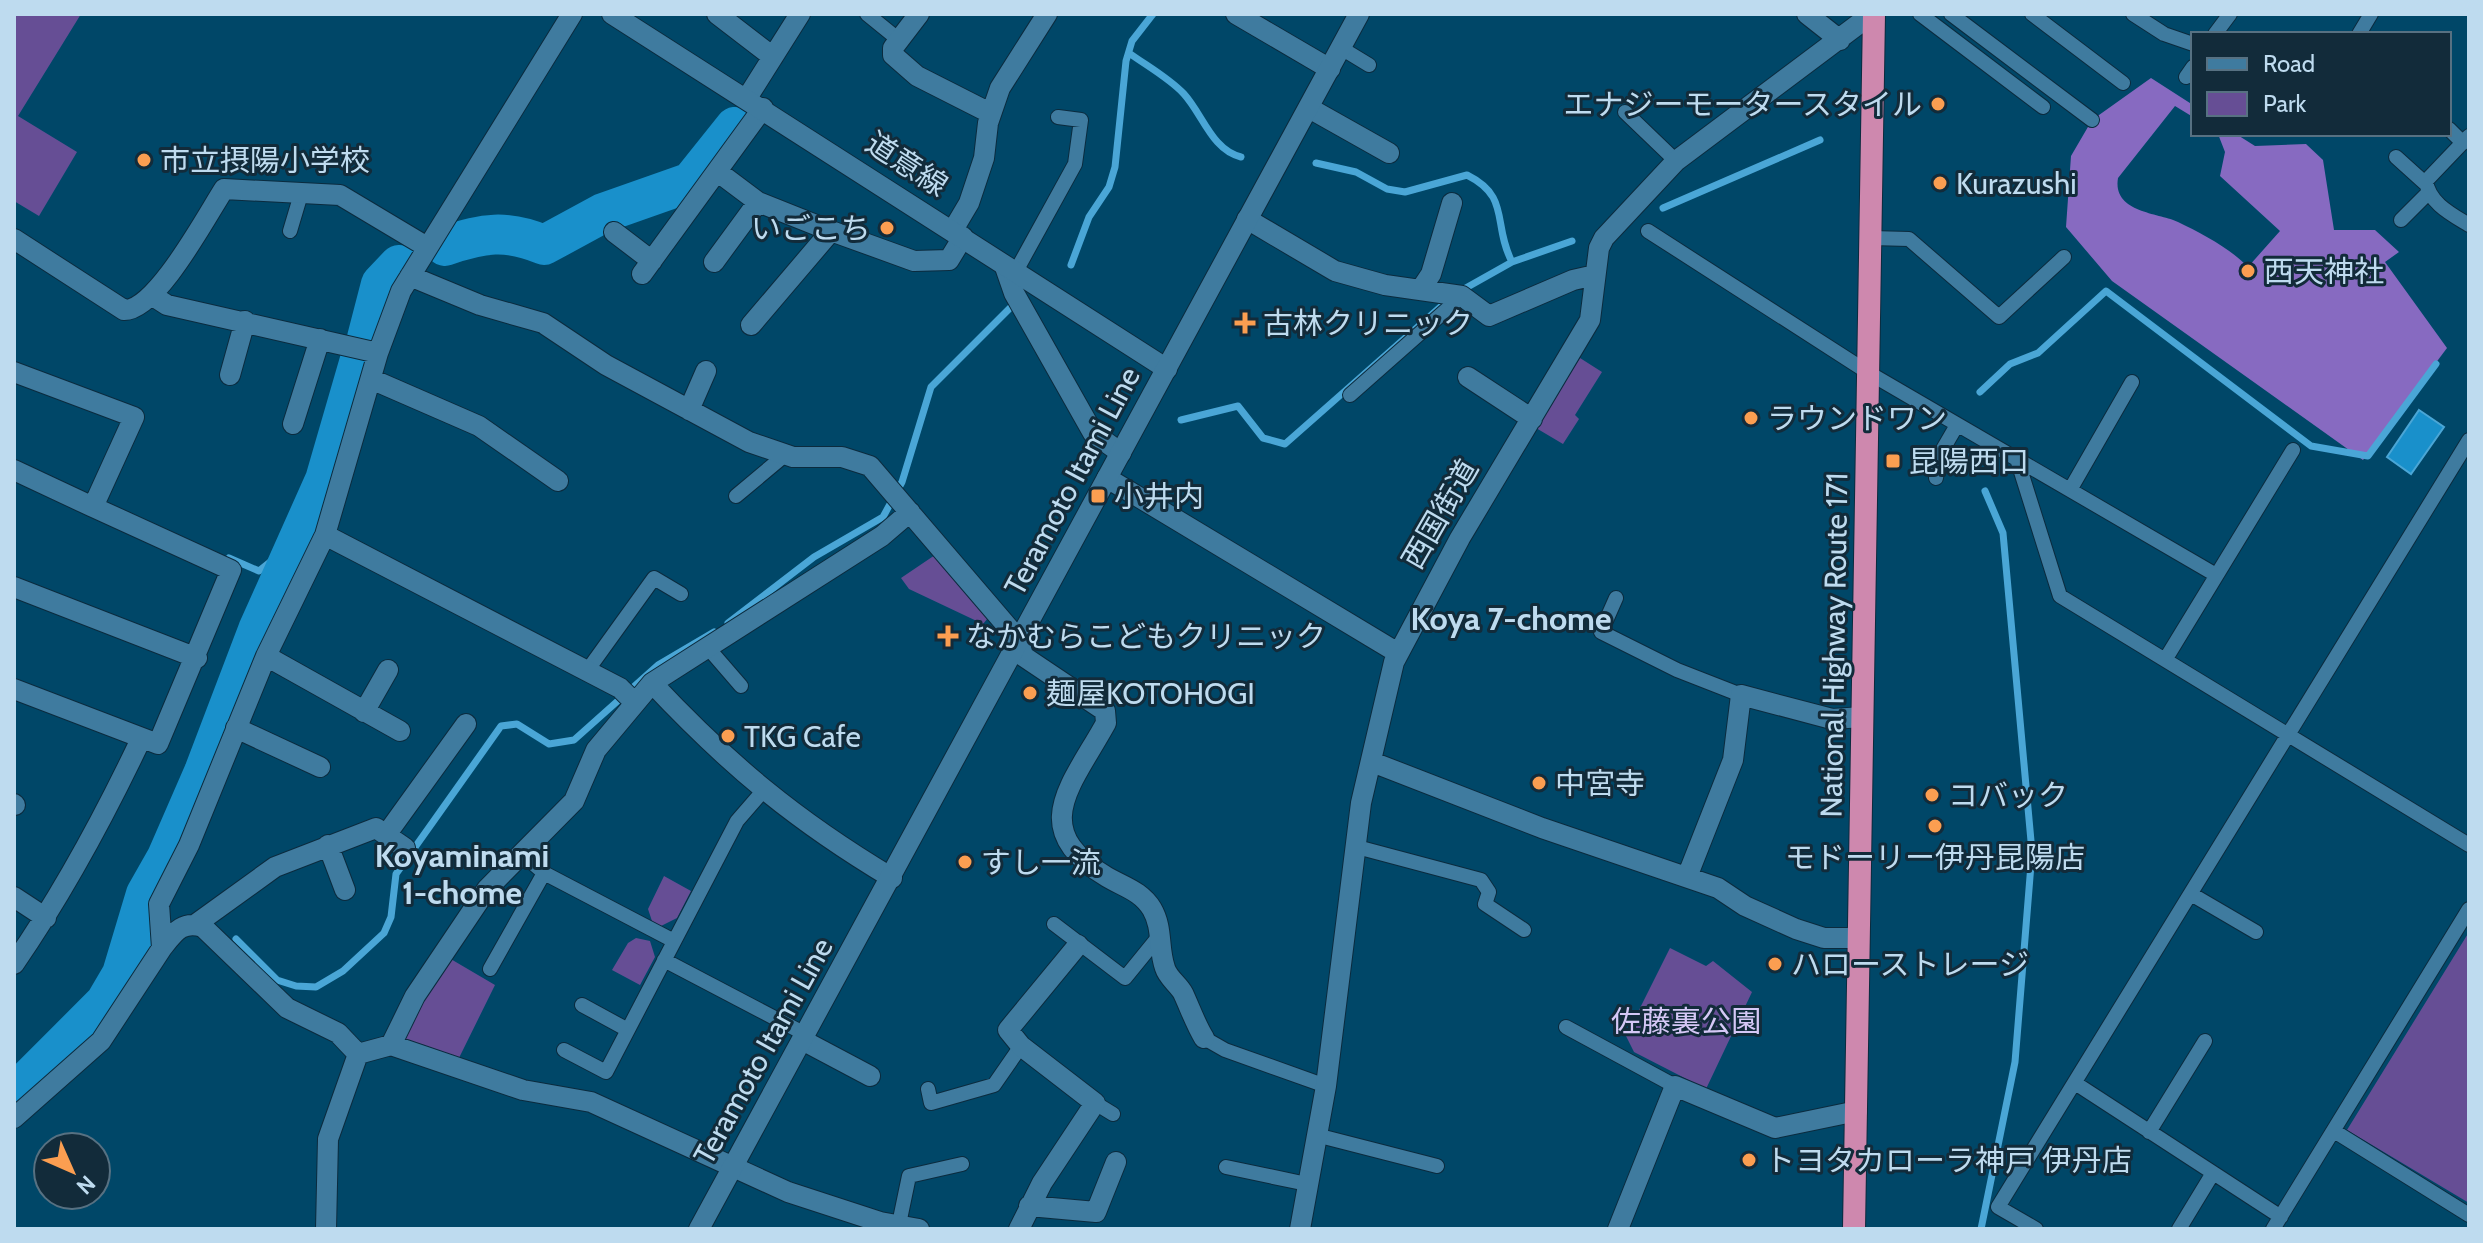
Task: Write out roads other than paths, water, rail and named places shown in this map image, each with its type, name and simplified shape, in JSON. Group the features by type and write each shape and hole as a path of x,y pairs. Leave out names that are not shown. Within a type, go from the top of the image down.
{"highway":[{"name":"National Highway Route 171","path":"1854,1229 1873,14"}],"street":[{"path":"162,948 159,904 189,845 266,656 325,535 378,353 410,276 572,14"},
{"name":"道意線","path":"612,14 1167,369"},
{"path":"717,14 773,57"},
{"path":"614,232 647,268 685,231 755,103 773,57 800,14"},
{"path":"919,14 899,40 893,55 900,64 990,113"},
{"path":"718,172 758,202 831,231 914,261 949,260 984,158 990,113 1015,61 1047,14"},
{"path":"1236,14 1330,69"},
{"name":"Teramoto Itami Line","path":"699,1229 1359,14"},
{"path":"1807,14 1840,40"},
{"name":"西国街道","path":"1300,1229 1326,1086 1361,803 1398,653 1460,538 1590,320 1595,275 1604,238 1676,161 1722,123 1873,14"},
{"path":"1309,108 1389,153"},
{"path":"18,249 124,310 134,310 153,296 224,189 340,195 427,247"},
{"path":"714,262 758,202"},
{"path":"1421,289 1431,274 1452,203"},
{"path":"1247,219 1335,271 1385,285 1462,296 1489,316 1573,280 1595,275"},
{"path":"763,320 831,231"},
{"path":"1010,270 1014,293 1093,433 1121,453"},
{"path":"410,276 480,305 543,323 606,365 749,442 785,455 856,459 870,466 1019,640 1023,656 1105,711 1106,723 1065,797 1059,820 1066,841 1085,862 1135,890 1150,905 1160,935 1165,971 1182,991 1204,1038"},
{"path":"153,296 167,305 378,353"},
{"path":"230,375 245,321"},
{"path":"293,424 320,339"},
{"path":"689,410 706,371"},
{"path":"14,372 134,417 93,507"},
{"path":"1468,377 1532,419"},
{"path":"371,379 479,426 558,481"},
{"path":"14,470 231,570 197,658 158,744 14,689"},
{"path":"1107,478 1398,653"},
{"path":"391,1045 415,996 487,889 574,801 596,750 652,683 882,536 910,512"},
{"path":"325,535 620,688 634,702"},
{"path":"14,587 197,658"},
{"path":"266,656 400,731"},
{"path":"364,712 388,670"},
{"path":"652,683 713,747 763,791 892,878"},
{"path":"1687,877 1733,760 1741,695 1832,719 1863,717"},
{"path":"386,835 466,724"},
{"path":"236,728 320,767"},
{"path":"14,964 46,918 109,806 141,739"},
{"path":"1372,762 1542,828 1718,888 1745,906 1796,929 1824,938 1859,938"},
{"path":"14,1118 101,1041 178,928 196,924 275,867 376,828 405,848"},
{"path":"328,845 345,890"},
{"path":"14,897 46,918"},
{"path":"196,924 207,929 287,1008 338,1033 358,1054"},
{"path":"1019,1229 1047,1165 1095,1103 1021,1046 1008,1030 1078,945"},
{"path":"805,1038 867,1069"},
{"path":"358,1054 391,1045 523,1090 591,1102 788,1192 909,1227"},
{"path":"326,1229 328,1139 358,1054"},
{"path":"1618,1229 1675,1086 1775,1128 1857,1111"},
{"path":"1029,1206 1104,1216 1116,1162"}],"lane":[{"path":"867,14 899,40"},
{"path":"1920,14 2043,107"},
{"path":"1951,14 2092,120"},
{"path":"2032,14 2123,83"},
{"path":"2133,14 2164,34 2191,43"},
{"path":"2216,32 2230,14"},
{"path":"2360,32 2371,14"},
{"path":"1341,48 1369,65"},
{"path":"1625,112 1676,161"},
{"path":"1010,270 1075,164 1081,120 1058,117"},
{"path":"2401,220 2427,189 2426,181 2466,140"},
{"path":"2396,157 2449,214 2469,225"},
{"path":"290,231 301,194"},
{"path":"1648,231 1869,373 2216,575"},
{"path":"1871,238 1909,239 2006,322 2064,257"},
{"path":"1350,395 1462,296"},
{"path":"2070,490 2132,382"},
{"path":"1936,478 1939,456 1957,425"},
{"path":"2036,1229 1998,1207 2469,440"},
{"path":"2165,660 2293,450"},
{"path":"736,496 785,455"},
{"path":"2017,459 2060,596 2469,845"},
{"path":"587,671 654,578 681,594"},
{"path":"1616,598 1601,632 1677,670 1741,695"},
{"path":"709,649 741,686"},
{"path":"564,1050 606,1072 737,821 763,791"},
{"path":"1357,847 1481,880 1489,892 1485,904 1524,930"},
{"path":"522,854 544,873 674,941"},
{"path":"490,969 544,873"},
{"path":"2191,894 2256,932"},
{"path":"2075,1083 2213,1173 2277,1223 2469,909"},
{"path":"1054,924 1125,978 1160,935"},
{"path":"664,960 805,1038"},
{"path":"582,1005 628,1030"},
{"path":"1566,1027 1675,1086"},
{"path":"1204,1038 1225,1050 1326,1086"},
{"path":"2149,1132 2205,1041"},
{"path":"930,1102 994,1085 1021,1046"},
{"path":"1095,1103 1113,1114"},
{"path":"2334,1131 2469,1215"},
{"path":"1316,1135 1437,1166"},
{"path":"909,1227 909,1176 915,1172 962,1164"},
{"path":"1226,1167 1307,1184"},
{"path":"2179,1229 2213,1173"}],"water":[{"path":"2419,410 2444,427 2411,474 2387,457"}],"waterway":[{"path":"1071,265 1089,217 1109,187 1115,167 1126,61 1132,41 1153,14"},
{"path":"1129,53 1178,88 1191,102 1215,140 1241,157"},
{"path":"445,246 494,235 518,237 544,245 603,213 691,182 735,127"},
{"path":"1663,208 1820,140"},
{"path":"1316,163 1356,172 1387,189 1405,192 1467,175 1490,192 1512,262 1572,241"},
{"path":"1464,289 1512,262"},
{"path":"367,338 381,284 399,265"},
{"path":"1980,392 2010,364 2038,353 2106,291 2311,446 2368,456 2436,364"},
{"path":"1181,420 1238,406 1263,438 1285,444 1447,301"},
{"path":"728,623 814,557 883,517 902,482 931,387 1012,306"},
{"path":"14,1094 105,1003 122,974 146,894 167,857 204,772 258,630 325,480 361,356"},
{"path":"1981,1229 2015,1062 2032,852 2003,533 1985,491"},
{"path":"229,558 259,571 300,538"},
{"path":"236,939 277,980 296,986 316,987 343,971 384,933 391,917 396,874 501,726 517,724 549,744 574,740 658,665 714,632"}],"place":[{"name":"エナジーモータースタイル","path":"1938,104"},
{"name":"市立摂陽小学校","path":"144,160"},
{"name":"Kurazushi","path":"1940,183"},
{"name":"いごこち","path":"887,228"},
{"name":"西天神社","path":"2248,271"},
{"name":"古林クリニック","path":"1245,323"},
{"name":"ラウンドワン","path":"1751,418"},
{"name":"昆陽西口","path":"1893,461"},
{"name":"小井内","path":"1098,496"},
{"name":"なかむらこどもクリニック","path":"948,636"},
{"name":"麺屋KOTOHOGI","path":"1030,693"},
{"name":"TKG Cafe","path":"728,736"},
{"name":"中宮寺","path":"1539,783"},
{"name":"コバック","path":"1932,795"},
{"name":"モドーリー伊丹昆陽店","path":"1935,826"},
{"name":"すし一流","path":"965,862"},
{"name":"ハローストレージ","path":"1775,964"},
{"name":"トヨタカローラ神戸 伊丹店","path":"1749,1160"}],"district":[{"name":"Koya 7-chome","path":"1511,618"},
{"name":"Koyaminami 1-chome","path":"462,874"}],"park label":[{"name":"佐藤裏公園","path":"1686,1021"}]}
